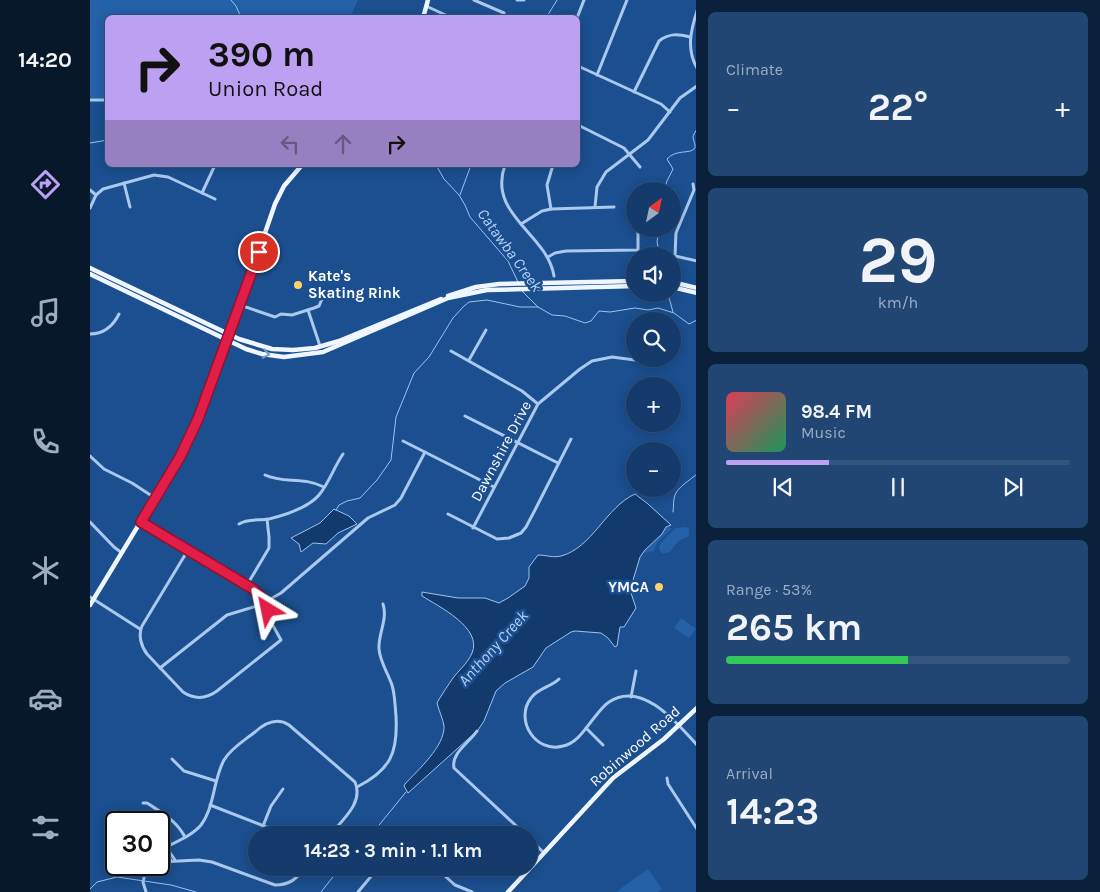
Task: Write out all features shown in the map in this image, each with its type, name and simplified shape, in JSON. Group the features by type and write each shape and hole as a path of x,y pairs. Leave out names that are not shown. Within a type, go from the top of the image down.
{"main road":[{"path":"424,15 428,0"},
{"path":"90,605 92,598 122,553 180,457 195,425 228,340 278,199 291,177 300,167"},
{"path":"90,268 247,342 272,349 305,350 320,347 471,288 626,281"},
{"path":"90,274 246,349 262,354 288,357 312,354 338,346 428,305"},
{"path":"681,284 696,288"},
{"path":"537,285 626,286"},
{"path":"681,289 696,293"},
{"name":"Robinwood Road","path":"508,892 613,778 664,740 696,708"}],"street":[{"path":"474,0 504,13"},
{"path":"517,0 524,0"},
{"path":"578,15 584,0"},
{"path":"597,75 627,0"},
{"path":"426,6 446,15"},
{"path":"696,10 690,36 691,56 696,68"},
{"path":"634,92 659,41 675,34 690,36"},
{"path":"580,67 663,105 670,112"},
{"path":"596,207 596,191 606,172 648,140 682,97 696,86"},
{"path":"90,100 105,100"},
{"path":"580,126 620,145 630,153 640,167"},
{"path":"202,193 214,167"},
{"path":"505,167 502,194 509,210 548,257 554,276"},
{"path":"551,208 547,185 552,167"},
{"path":"90,208 96,195 106,188 151,175 172,178 215,199"},
{"path":"124,182 130,207"},
{"path":"694,184 694,190 676,233 675,256 696,261"},
{"path":"90,190 96,195"},
{"path":"521,224 542,211 551,208 614,207"},
{"path":"548,257 555,253 566,251 638,250 638,238"},
{"path":"240,305 275,317 281,314 292,315 308,310 318,306 322,299"},
{"path":"308,310 320,347"},
{"path":"90,334 97,334 108,329 119,314"},
{"path":"469,360 486,330"},
{"path":"451,351 522,391 538,404"},
{"name":"Dawnshire Drive","path":"473,528 516,442 538,404 580,368 592,362 612,357 626,359"},
{"path":"465,416 558,463"},
{"path":"448,514 493,538 501,540 520,533 526,527 571,439"},
{"path":"403,441 494,487"},
{"path":"160,668 227,615 252,609 286,588 368,518 395,505 401,498 425,452"},
{"path":"239,524 245,520 267,519 306,505 319,495 343,454"},
{"path":"90,456 104,469 132,483 155,499"},
{"path":"266,475 275,479 311,481 324,487"},
{"path":"247,585 268,548 267,519"},
{"path":"90,522 122,553"},
{"path":"141,522 247,585 265,602 272,626 281,640 214,694 201,698 187,694 160,668 143,648 140,640 140,629 188,550"},
{"path":"92,598 140,629"},
{"path":"357,787 369,781 389,760 396,744 394,694 379,651 379,639 385,611 383,604"},
{"path":"631,697 636,670"},
{"path":"559,679 555,684 537,692 530,700 525,713 525,720 529,731 542,744 556,747 572,742 607,703 619,697 631,697 655,703 696,745"},
{"path":"170,844 200,825 210,805 223,762 233,750 266,724 278,721 286,723 293,728 352,778 357,787 357,796 354,804 337,826"},
{"path":"586,728 603,745"},
{"path":"477,731 455,756 454,768 516,826"},
{"path":"172,759 184,771 216,782"},
{"path":"667,778 668,784 696,829"},
{"path":"210,805 263,826 271,806 283,790"},
{"path":"143,803 147,803 172,819 180,828 184,837"},
{"path":"538,846 545,853"},
{"path":"170,855 176,861"},
{"path":"171,861 199,860 212,862 248,875"},
{"path":"144,876 143,882 146,892"},
{"path":"250,876 275,885 286,885 298,876"},
{"path":"358,892 371,876"},
{"path":"445,876 455,885 469,891"}],"shaded area":[{"path":"90,0 358,0 351,15 105,15 105,99 90,98"},
{"path":"666,527 672,528 657,543 654,551 643,553 662,534"},
{"path":"686,527 689,529 689,536 679,541 670,552 662,553 659,549 660,544 675,528"},
{"path":"681,618 696,629 689,638 674,628"},
{"path":"648,869 662,889 658,892 616,892"}],"water":[{"path":"630,497 639,497 671,525 666,527 662,534 640,557 630,590 636,608 624,627 620,627 617,646 615,647 601,633 575,631 546,648 533,667 505,683 496,691 484,721 478,730 408,793 404,786 405,784 430,757 443,734 444,726 437,703 453,678 468,660 474,644 471,635 457,619 422,596 422,592 458,598 485,598 499,603 525,586 529,578 529,567 538,555 558,557 572,552 582,545"},
{"path":"334,509 349,516 357,524 338,533 326,544 313,543 301,552 299,544 291,538 320,523"}],"waterway":[{"name":"Catawba Creek","path":"231,0 240,15"},
{"path":"548,15 557,0"},
{"path":"667,182 673,169 667,159 674,154 694,149 693,137 696,131"},
{"path":"90,143 105,140"},
{"name":"Catawba Creek","path":"437,167 444,179 459,195 470,217 508,261 518,282"},
{"path":"460,195 470,167"},
{"path":"658,238 658,247"},
{"name":"Catawba Creek","path":"521,290 538,307 552,315 565,316 585,323 591,321 599,311 610,312 635,308 648,310 658,308 674,313 689,324 696,320"},
{"path":"336,510 339,505 360,498 377,480 391,460 396,417 414,373 429,357 453,318 463,307 469,302 487,300 520,307 538,307"},
{"path":"670,302 673,312"},
{"name":"Anthony Creek","path":"673,512 675,495 681,486 696,475"},
{"name":"Anthony Creek","path":"378,826 406,792"},
{"name":"Anthony Creek","path":"321,892 334,876"},
{"name":"Anthony Creek","path":"90,889 97,882 117,877 171,885 196,892"}],"place":[{"name":"Kate's Skating Rink","path":"298,285"},
{"name":"YMCA","path":"659,587"}],"route":[{"path":"259,252 198,419 180,457 141,522 253,589 265,602 268,610"}]}
